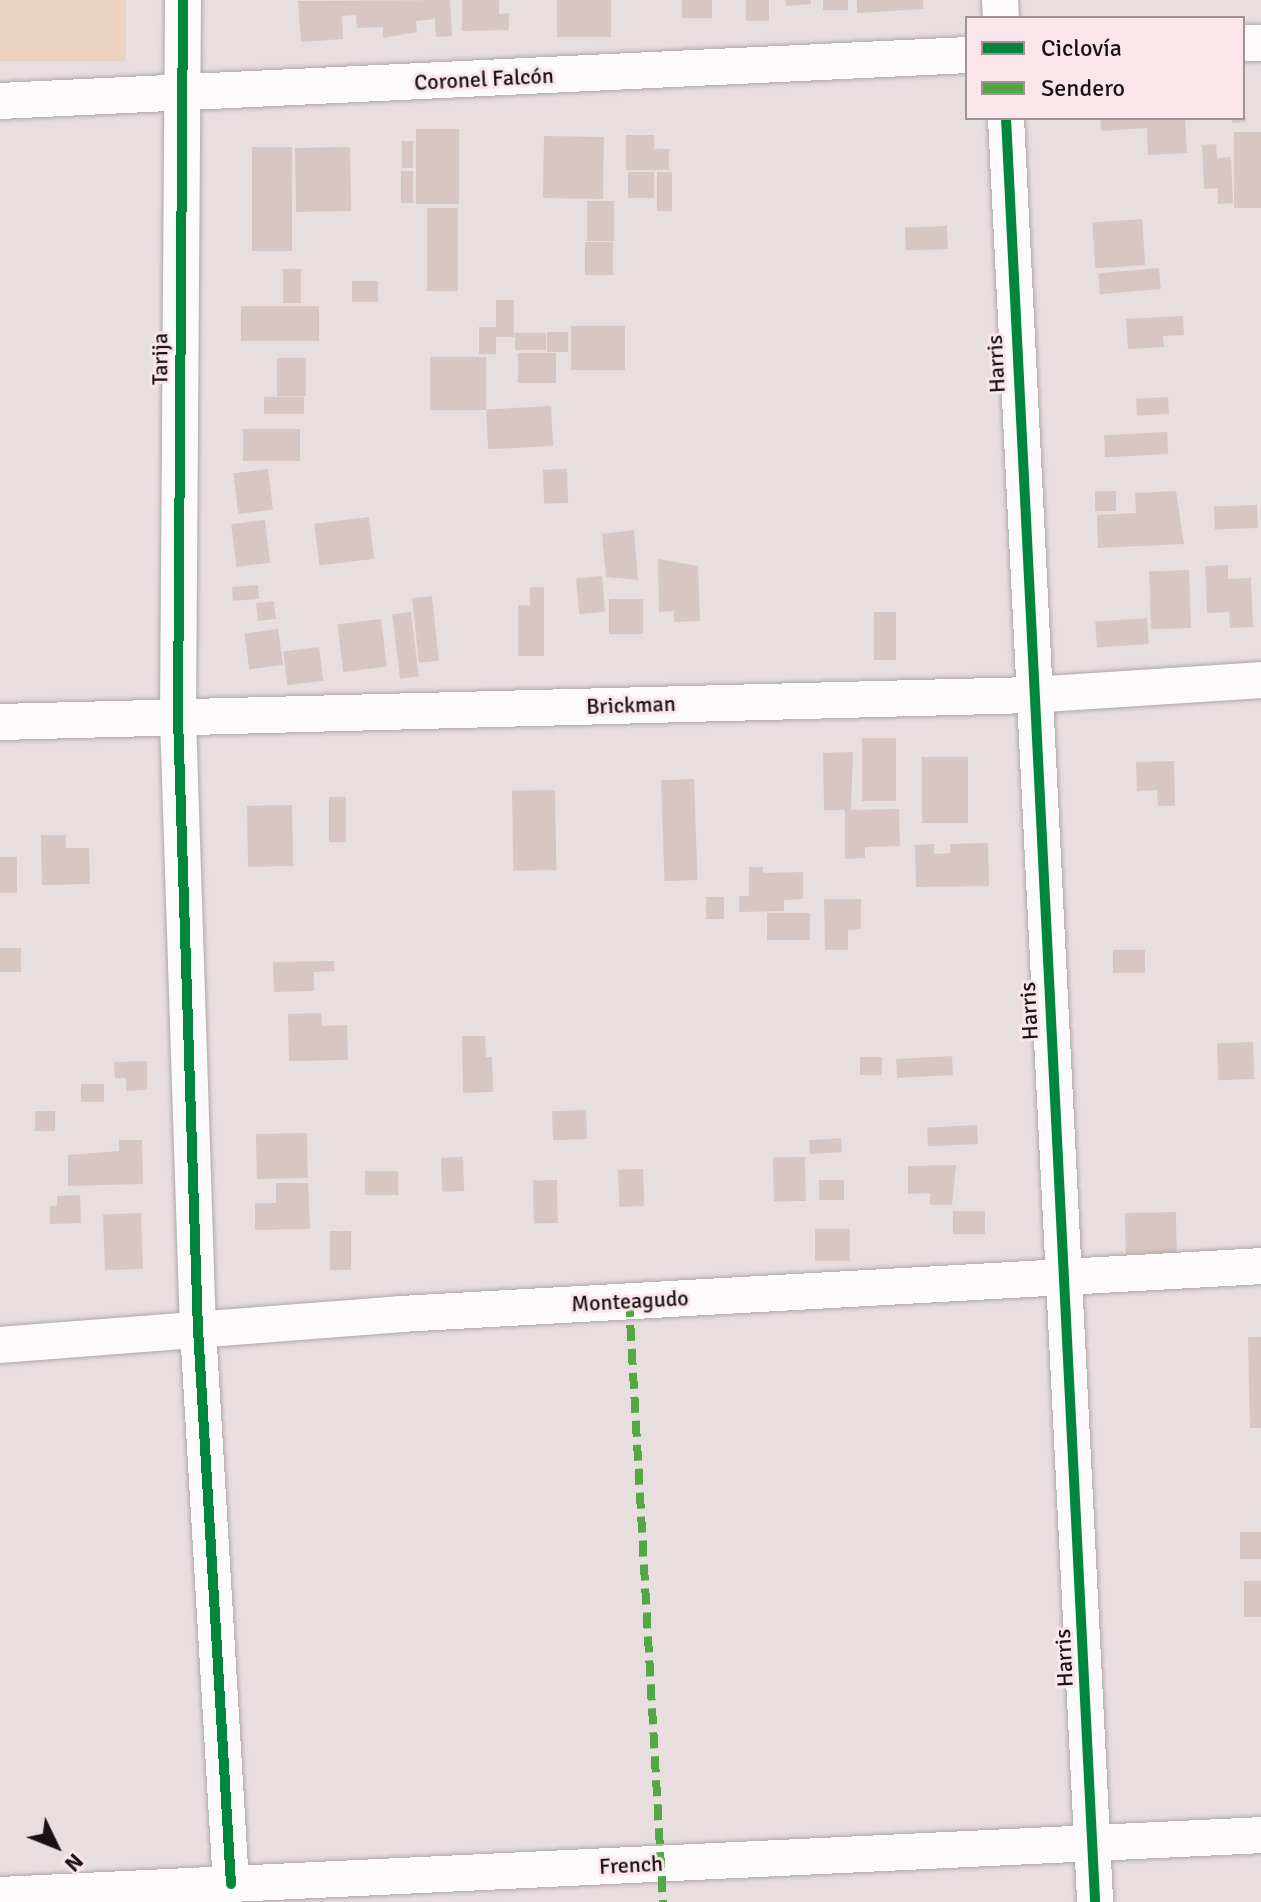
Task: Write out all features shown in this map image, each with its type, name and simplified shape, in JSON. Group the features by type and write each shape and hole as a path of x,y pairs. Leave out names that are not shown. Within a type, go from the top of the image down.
{"street":[{"name":"Tarija","path":"183,0 178,718 198,1329 231,1884"},
{"name":"Coronel Falcón","path":"0,101 965,55"},
{"name":"Harris","path":"1006,120 1031,695 1095,1902"},
{"name":"Brickman","path":"0,722 1031,695 1261,680"},
{"name":"Monteagudo","path":"0,1345 198,1329 1261,1266"},
{"name":"French","path":"0,1895 1261,1835"}],"shaded area":[{"path":"0,0 126,0 126,61 0,61"}],"building":[{"path":"450,0 452,36 436,37 435,19 416,21 417,32 383,38 383,27 357,28 356,15 342,16 343,39 301,42 298,1"},
{"path":"462,0 499,0 499,14 509,13 509,30 462,31"},
{"path":"557,0 611,0 611,37 557,37"},
{"path":"682,0 712,0 712,18 682,18"},
{"path":"746,0 769,0 769,21 746,21"},
{"path":"786,0 811,0 811,4 786,6"},
{"path":"823,0 848,0 848,10 823,10"},
{"path":"857,0 923,0 923,9 857,13"},
{"path":"1100,120 1185,120 1187,153 1148,155 1147,128 1101,131"},
{"path":"416,129 459,129 459,204 416,204"},
{"path":"1234,132 1261,132 1261,208 1234,208"},
{"path":"626,135 654,135 654,149 669,149 669,170 626,170"},
{"path":"544,136 604,137 603,199 543,198"},
{"path":"402,141 413,141 413,168 402,168"},
{"path":"1216,144 1217,158 1231,157 1233,203 1218,204 1218,188 1204,189 1202,145"},
{"path":"252,147 292,147 292,251 252,251"},
{"path":"350,147 351,211 296,212 295,148"},
{"path":"401,171 413,171 413,203 401,203"},
{"path":"628,172 654,172 654,198 628,198"},
{"path":"657,172 672,172 672,211 657,211"},
{"path":"587,201 614,201 614,241 587,241"},
{"path":"427,208 458,208 458,291 427,291"},
{"path":"1142,219 1145,265 1095,268 1092,222"},
{"path":"947,226 948,249 906,250 905,227"},
{"path":"585,242 613,242 613,275 585,275"},
{"path":"1159,268 1161,289 1100,294 1098,273"},
{"path":"283,269 301,269 301,303 283,303"},
{"path":"352,281 378,281 378,302 352,302"},
{"path":"496,300 514,300 514,337 496,337 496,354 479,354 479,327 496,327"},
{"path":"241,306 319,306 319,341 241,341"},
{"path":"1183,316 1184,335 1163,336 1164,347 1128,349 1126,319"},
{"path":"571,326 625,326 625,370 571,370"},
{"path":"547,332 568,332 568,352 547,352"},
{"path":"515,333 546,333 546,350 515,350"},
{"path":"518,353 556,353 556,383 518,383"},
{"path":"430,357 486,357 486,410 430,410"},
{"path":"277,358 306,358 306,396 277,396"},
{"path":"264,397 304,397 304,414 264,414"},
{"path":"1168,397 1169,414 1137,416 1136,399"},
{"path":"551,406 553,446 488,449 486,409"},
{"path":"243,429 300,429 300,461 243,461"},
{"path":"1167,432 1168,454 1105,457 1104,435"},
{"path":"268,469 273,510 238,514 233,473"},
{"path":"567,469 568,503 544,504 543,470"},
{"path":"1095,491 1116,491 1116,511 1095,511"},
{"path":"1176,491 1184,544 1098,548 1097,515 1136,513 1135,493"},
{"path":"1257,505 1258,528 1215,529 1214,507"},
{"path":"369,517 374,559 320,565 314,524"},
{"path":"265,520 270,563 236,567 231,524"},
{"path":"634,530 638,580 606,577 602,534"},
{"path":"658,559 698,566 700,621 674,622 674,611 659,612"},
{"path":"1228,565 1228,579 1251,578 1253,627 1230,628 1229,612 1207,613 1205,566"},
{"path":"1189,570 1191,628 1151,629 1149,571"},
{"path":"602,576 605,612 579,614 576,578"},
{"path":"258,585 259,599 233,601 232,587"},
{"path":"530,587 544,587 544,656 518,656 518,605 530,606"},
{"path":"432,596 439,661 419,663 412,598"},
{"path":"609,599 643,599 643,634 609,634"},
{"path":"274,601 276,619 258,621 256,603"},
{"path":"411,612 419,677 400,679 392,614"},
{"path":"874,612 896,612 896,660 874,660"},
{"path":"1147,618 1149,644 1097,648 1095,622"},
{"path":"381,619 387,667 343,672 337,624"},
{"path":"278,629 283,665 249,669 244,634"},
{"path":"319,647 323,681 287,685 283,651"},
{"path":"862,738 896,738 896,801 862,801"},
{"path":"853,752 851,810 899,809 900,846 865,847 865,858 845,859 845,810 824,810 823,753"},
{"path":"922,757 968,757 968,823 922,823"},
{"path":"1174,761 1175,806 1158,806 1157,790 1137,791 1136,762"},
{"path":"694,779 698,880 665,881 661,780"},
{"path":"555,790 556,870 513,871 512,791"},
{"path":"329,797 346,797 346,842 329,842"},
{"path":"292,805 293,866 248,867 247,806"},
{"path":"41,835 66,835 66,848 89,848 90,884 42,885"},
{"path":"988,843 989,886 916,887 915,845 934,844 934,854 950,853 950,844"},
{"path":"0,857 17,857 17,893 0,893"},
{"path":"749,867 763,867 763,873 803,872 803,899 784,900 784,911 739,912 739,896 749,896"},
{"path":"706,897 724,897 724,919 706,919"},
{"path":"824,899 861,899 861,929 848,930 848,950 825,950"},
{"path":"767,913 810,913 810,940 767,940"},
{"path":"0,948 21,948 21,972 0,972"},
{"path":"1113,950 1145,950 1145,973 1113,973"},
{"path":"334,961 335,971 314,972 314,991 274,992 273,962"},
{"path":"321,1013 322,1026 347,1025 348,1060 289,1061 288,1014"},
{"path":"462,1036 485,1036 486,1057 492,1057 493,1092 463,1093"},
{"path":"1253,1042 1254,1079 1218,1080 1217,1043"},
{"path":"952,1056 953,1075 897,1078 896,1059"},
{"path":"860,1057 882,1057 882,1075 860,1075"},
{"path":"147,1061 147,1090 126,1091 126,1078 115,1078 114,1062"},
{"path":"81,1084 104,1084 104,1102 81,1102"},
{"path":"586,1110 587,1139 553,1140 552,1111"},
{"path":"35,1111 55,1111 55,1131 35,1131"},
{"path":"977,1125 978,1144 928,1147 927,1128"},
{"path":"307,1133 308,1178 257,1179 256,1134"},
{"path":"841,1138 842,1152 810,1154 809,1140"},
{"path":"119,1140 142,1140 143,1184 68,1186 68,1155 119,1151"},
{"path":"463,1157 464,1191 442,1192 441,1158"},
{"path":"805,1157 806,1201 774,1202 773,1158"},
{"path":"956,1165 952,1205 930,1205 930,1193 908,1194 908,1166"},
{"path":"643,1169 644,1206 619,1207 618,1170"},
{"path":"365,1171 398,1171 398,1195 365,1195"},
{"path":"533,1180 557,1180 558,1223 534,1223"},
{"path":"819,1180 844,1180 844,1200 819,1200"},
{"path":"276,1183 308,1183 310,1229 255,1230 255,1203 276,1203"},
{"path":"80,1195 81,1223 50,1224 50,1206 57,1206 57,1196"},
{"path":"953,1211 985,1211 985,1234 953,1234"},
{"path":"1176,1212 1177,1253 1126,1254 1125,1213"},
{"path":"141,1213 143,1269 105,1270 103,1214"},
{"path":"815,1229 850,1229 850,1261 815,1261"},
{"path":"330,1231 351,1231 351,1270 330,1270"},
{"path":"1248,1337 1261,1337 1261,1428 1250,1428"},
{"path":"1240,1532 1261,1532 1261,1559 1240,1559"},
{"path":"1244,1581 1261,1581 1261,1617 1244,1617"}],"marked path":[{"path":"629,1301 663,1902"}],"cycle path":[{"path":"183,0 178,718 198,1329 231,1884"},
{"path":"1006,120 1095,1902"}]}
